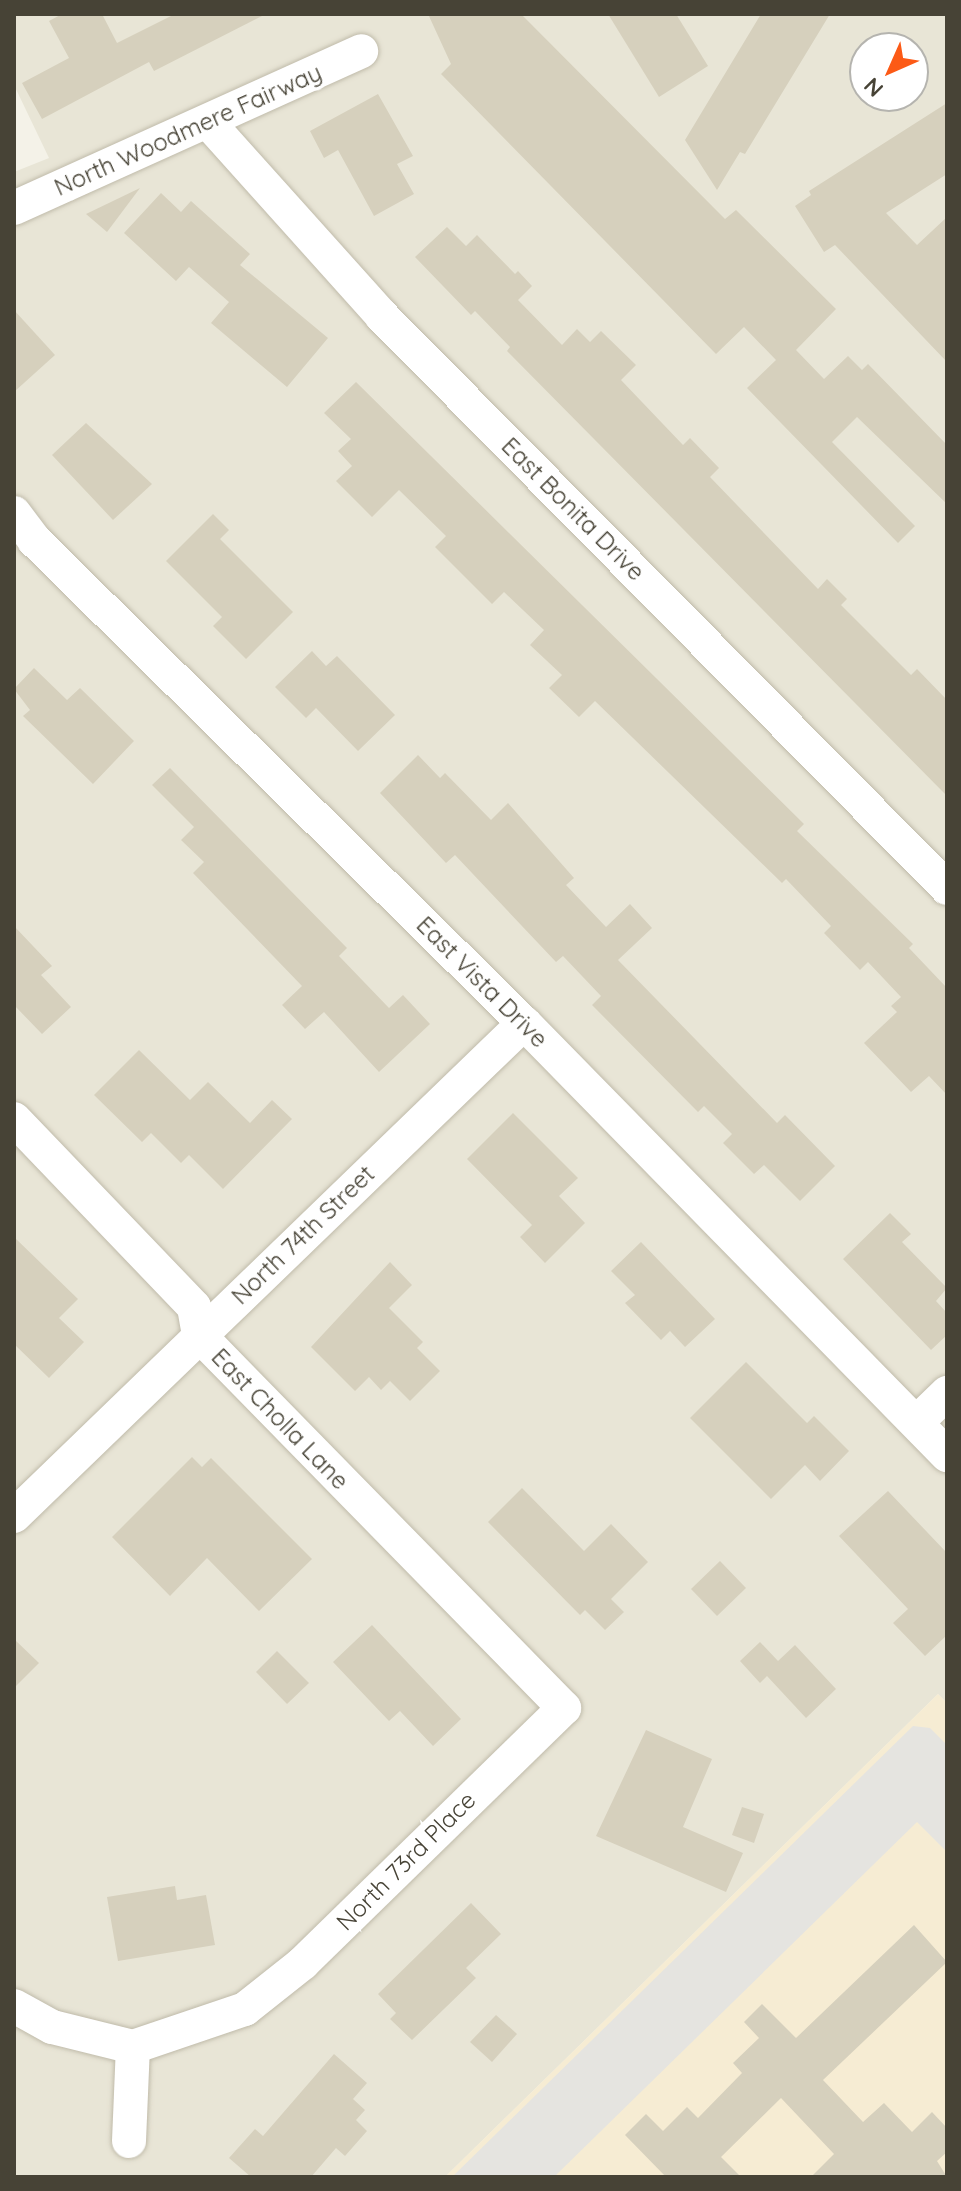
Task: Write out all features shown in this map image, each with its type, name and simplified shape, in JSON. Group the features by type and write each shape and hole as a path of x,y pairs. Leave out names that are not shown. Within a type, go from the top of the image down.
{"street":[{"name":"North Woodmere Fairway","path":"14,208 361,51"},
{"name":"East Bonita Drive","path":"208,122 382,316 947,888"},
{"name":"East Vista Drive","path":"14,513 34,540 524,1023 947,1455"},
{"name":"North 74th Street","path":"14,1516 524,1023"},
{"name":"East Cholla Lane","path":"14,1119 194,1307 199,1335 564,1708"},
{"path":"917,1422 947,1393"},
{"name":"North 73rd Place","path":"133,2047 245,2009 303,1963 564,1708"},
{"path":"14,2006 52,2027 133,2047 129,2141"}],"shaded area":[{"path":"14,14 947,14 947,1703 938,1694 445,2177 14,2177 14,172 49,158 14,85"},
{"path":"938,1694 947,1703 947,2177 445,2177"},
{"path":"913,1726 930,1728 947,1745 947,1852 917,1822 554,2177 452,2177"}],"building":[{"path":"62,14 102,14 117,43 175,14 266,14 154,71 149,62 42,119 22,83 69,58 49,21"},
{"path":"428,14 521,14 725,219 736,210 836,309 796,350 824,379 848,356 862,370 868,364 947,445 947,504 857,417 832,442 915,526 898,543 747,388 776,360 744,327 716,354 441,74 451,64"},
{"path":"608,14 676,14 708,66 659,97"},
{"path":"761,14 830,14 745,154 740,152 717,190 685,140"},
{"path":"378,94 413,156 397,164 414,194 374,216 338,150 324,158 310,131"},
{"path":"947,103 947,174 886,213 917,245 947,217 947,362 835,245 824,252 795,206 811,195 809,191"},
{"path":"140,188 107,232 86,214"},
{"path":"161,193 181,212 191,201 250,254 240,265 328,338 287,387 211,323 229,302 189,267 176,281 124,233"},
{"path":"447,227 466,246 477,235 515,274 518,271 532,286 518,300 562,345 577,329 590,342 601,331 636,365 621,380 683,445 690,438 719,468 710,477 818,589 827,579 847,599 841,605 911,675 917,669 947,700 947,796 507,351 510,347 475,311 471,315 415,257"},
{"path":"14,310 55,355 14,392"},
{"path":"356,382 804,824 797,831 913,944 909,948 947,988 947,1095 929,1076 911,1092 864,1043 897,1012 891,1006 901,997 868,962 860,970 824,933 831,926 786,879 782,883 595,701 579,717 549,688 562,675 530,645 544,630 504,592 492,604 435,547 446,536 399,490 372,517 336,481 352,466 338,451 351,439 324,413"},
{"path":"86,423 152,484 113,520 52,455"},
{"path":"213,514 229,530 220,539 293,612 246,659 213,626 222,617 166,561"},
{"path":"312,651 326,666 337,656 395,715 358,751 316,708 306,718 275,687"},
{"path":"34,668 67,700 80,688 134,741 93,784 23,716 30,710 14,689"},
{"path":"418,755 440,778 445,773 491,820 508,803 574,878 566,885 606,927 630,904 652,928 618,960 777,1123 785,1115 835,1166 800,1201 764,1165 754,1174 723,1143 732,1134 704,1106 698,1112 592,1005 601,996 563,956 556,962 455,855 446,863 380,793"},
{"path":"170,768 347,948 339,956 389,1008 403,995 430,1024 379,1072 324,1012 305,1029 282,1005 302,986 193,873 204,862 181,840 194,827 152,785"},
{"path":"14,926 52,966 41,975 71,1007 42,1034 14,1005"},
{"path":"139,1050 190,1100 208,1082 250,1123 272,1100 292,1119 223,1189 189,1155 181,1163 151,1133 142,1142 94,1095"},
{"path":"513,1113 578,1178 559,1196 585,1223 545,1263 520,1237 532,1225 467,1159"},
{"path":"890,1213 911,1234 902,1242 947,1288 936,1301 947,1313 947,1335 931,1350 843,1259"},
{"path":"14,1237 78,1299 59,1318 84,1342 49,1378 14,1344"},
{"path":"641,1242 715,1319 685,1347 670,1331 661,1340 625,1303 635,1295 611,1271"},
{"path":"390,1262 412,1285 389,1308 423,1342 417,1348 440,1371 410,1401 390,1381 381,1390 369,1377 355,1391 311,1347"},
{"path":"746,1362 807,1423 814,1416 849,1451 820,1481 805,1465 771,1499 690,1418"},
{"path":"192,1457 202,1467 211,1458 312,1559 259,1611 207,1558 170,1596 112,1537"},
{"path":"522,1488 584,1551 611,1524 648,1562 611,1599 624,1612 605,1630 585,1610 580,1615 488,1522"},
{"path":"888,1491 947,1553 947,1635 925,1656 893,1623 908,1609 839,1536"},
{"path":"720,1561 746,1588 717,1616 691,1589"},
{"path":"372,1625 461,1719 433,1746 400,1711 389,1721 333,1662"},
{"path":"14,1639 39,1663 14,1688"},
{"path":"760,1642 778,1661 795,1645 836,1689 806,1718 767,1676 760,1683 740,1661"},
{"path":"277,1651 309,1683 287,1704 256,1672"},
{"path":"646,1730 712,1759 683,1827 743,1853 726,1892 596,1836"},
{"path":"742,1807 764,1814 754,1843 732,1835"},
{"path":"175,1886 177,1900 206,1895 215,1945 118,1961 107,1897"},
{"path":"471,1903 501,1934 466,1968 476,1978 412,2040 390,2019 396,2013 378,1994"},
{"path":"914,1925 947,1962 823,2080 863,2122 884,2103 912,2132 932,2112 947,2128 947,2152 937,2161 947,2177 811,2177 834,2154 781,2098 721,2157 741,2177 666,2177 625,2135 646,2114 663,2131 687,2107 698,2118 742,2073 733,2063 759,2038 744,2022 762,2004 796,2038"},
{"path":"496,2015 517,2034 492,2062 470,2042"},
{"path":"334,2054 367,2083 353,2099 365,2110 356,2120 367,2131 345,2156 336,2148 311,2177 251,2177 229,2158 255,2129 263,2136"}]}
